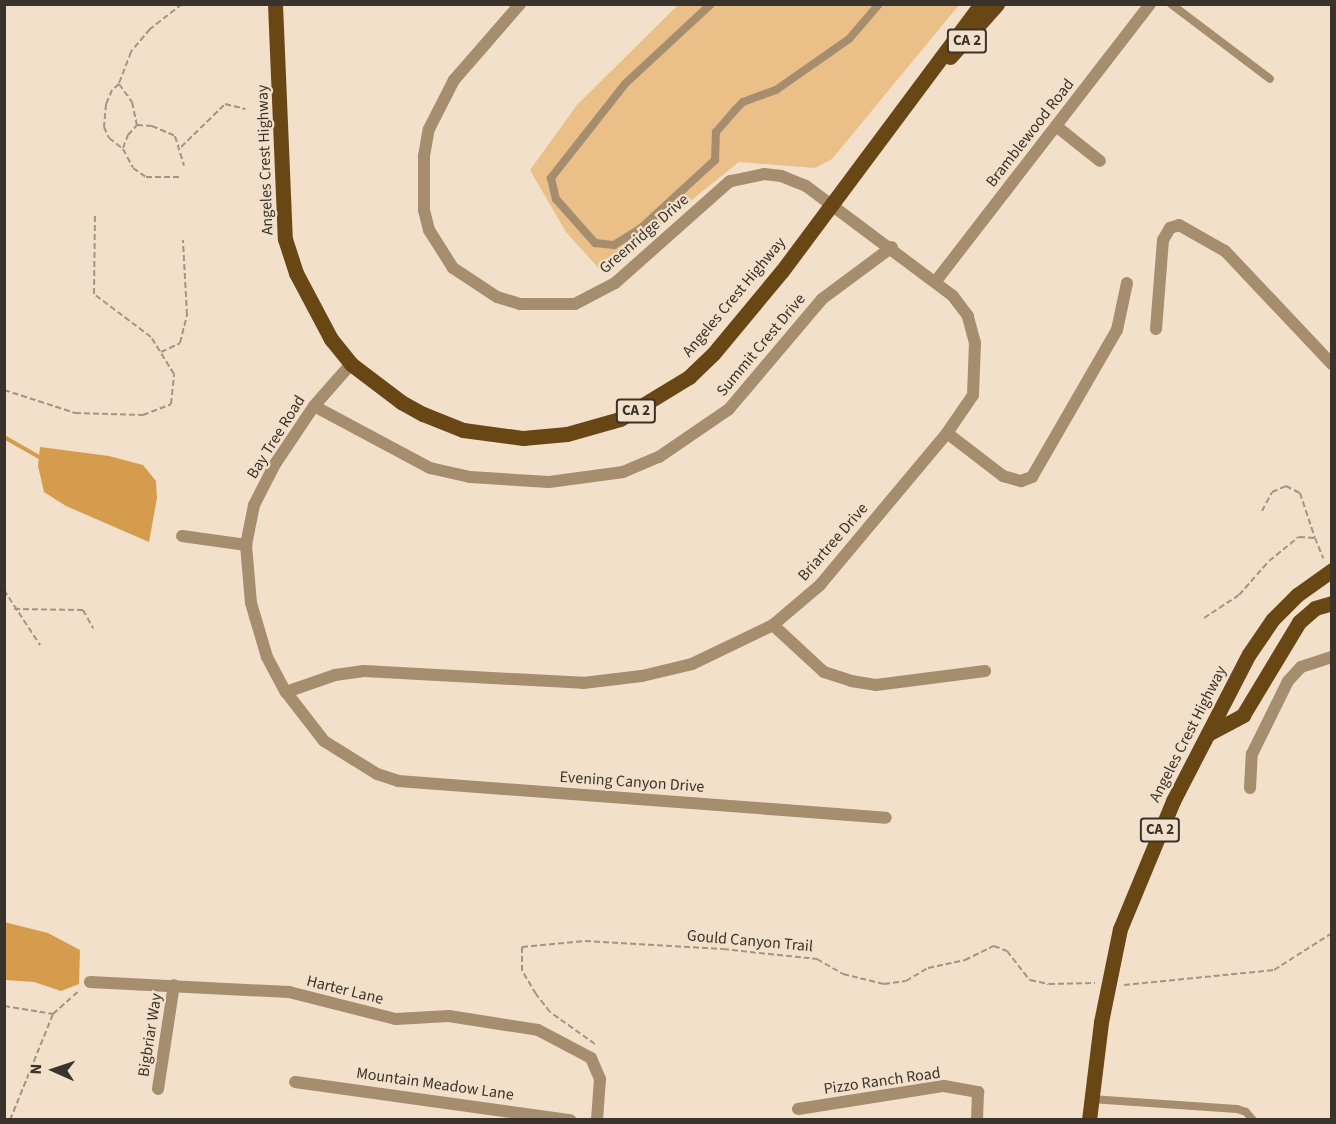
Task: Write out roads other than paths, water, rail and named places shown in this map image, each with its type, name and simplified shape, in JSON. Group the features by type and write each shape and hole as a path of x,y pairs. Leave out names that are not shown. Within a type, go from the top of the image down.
{"main road":[{"name":"Angeles Crest Highway","path":"274,4 285,239 313,307 351,364 401,402 463,430 524,438 567,434 602,425 656,399 689,377 713,354 831,205 933,74 981,4"},
{"name":"Angeles Crest Highway","path":"933,74 997,4"},
{"name":"Angeles Crest Highway","path":"1089,1119 1101,1023 1120,929 1168,812 1249,654 1272,620 1297,595 1330,573"},
{"path":"1208,734 1243,716 1299,622 1315,608 1332,603"}],"street":[{"name":"Greenridge Drive","path":"520,4 454,80 429,129 424,156 422,189 429,230 453,268 476,285 497,297 538,307 589,298 615,283 730,181 741,177 765,174 795,180 831,205"},
{"name":"Bramblewood Road","path":"936,281 1150,4"},
{"path":"1056,126 1100,161"},
{"name":"Briartree Drive","path":"286,692 335,675 364,671 583,683 642,676 692,664 773,626 820,585 946,433 974,395 977,367 968,316 936,281 831,205"},
{"path":"1156,329 1166,232 1179,225 1225,251 1332,364"},
{"name":"Summit Crest Drive","path":"314,406 430,468 470,477 549,482 623,472 659,458 729,409 822,299 892,247"},
{"path":"946,433 1003,476 1021,481 1032,477 1117,330 1127,284"},
{"name":"Bay Tree Road","path":"351,364 314,406 275,464 254,505 246,545 251,603 267,657 286,692 324,741 377,774"},
{"path":"182,536 246,545"},
{"path":"773,626 801,655 824,672 851,681 876,685 986,671"},
{"path":"1250,788 1252,754 1288,681 1301,667 1332,657"},
{"name":"Evening Canyon Drive","path":"377,774 398,781 886,818"},
{"name":"Harter Lane","path":"90,982 289,992 396,1019 449,1016 489,1020 538,1030 591,1058 600,1079 597,1119"},
{"name":"Bigbriar Way","path":"158,1089 174,985"},
{"name":"Mountain Meadow Lane","path":"295,1082 570,1119"},
{"name":"Pizzo Ranch Road","path":"798,1110 944,1086 978,1092 977,1119"}],"lane":[{"path":"711,4 625,84 551,178 556,199 595,243 614,245 640,229 715,160 716,132 743,102 776,90 849,39 879,4"},
{"path":"1171,4 1270,79"},
{"path":"1091,1100 1237,1109 1253,1119"}],"waterway":[{"path":"4,437 39,457"}]}
